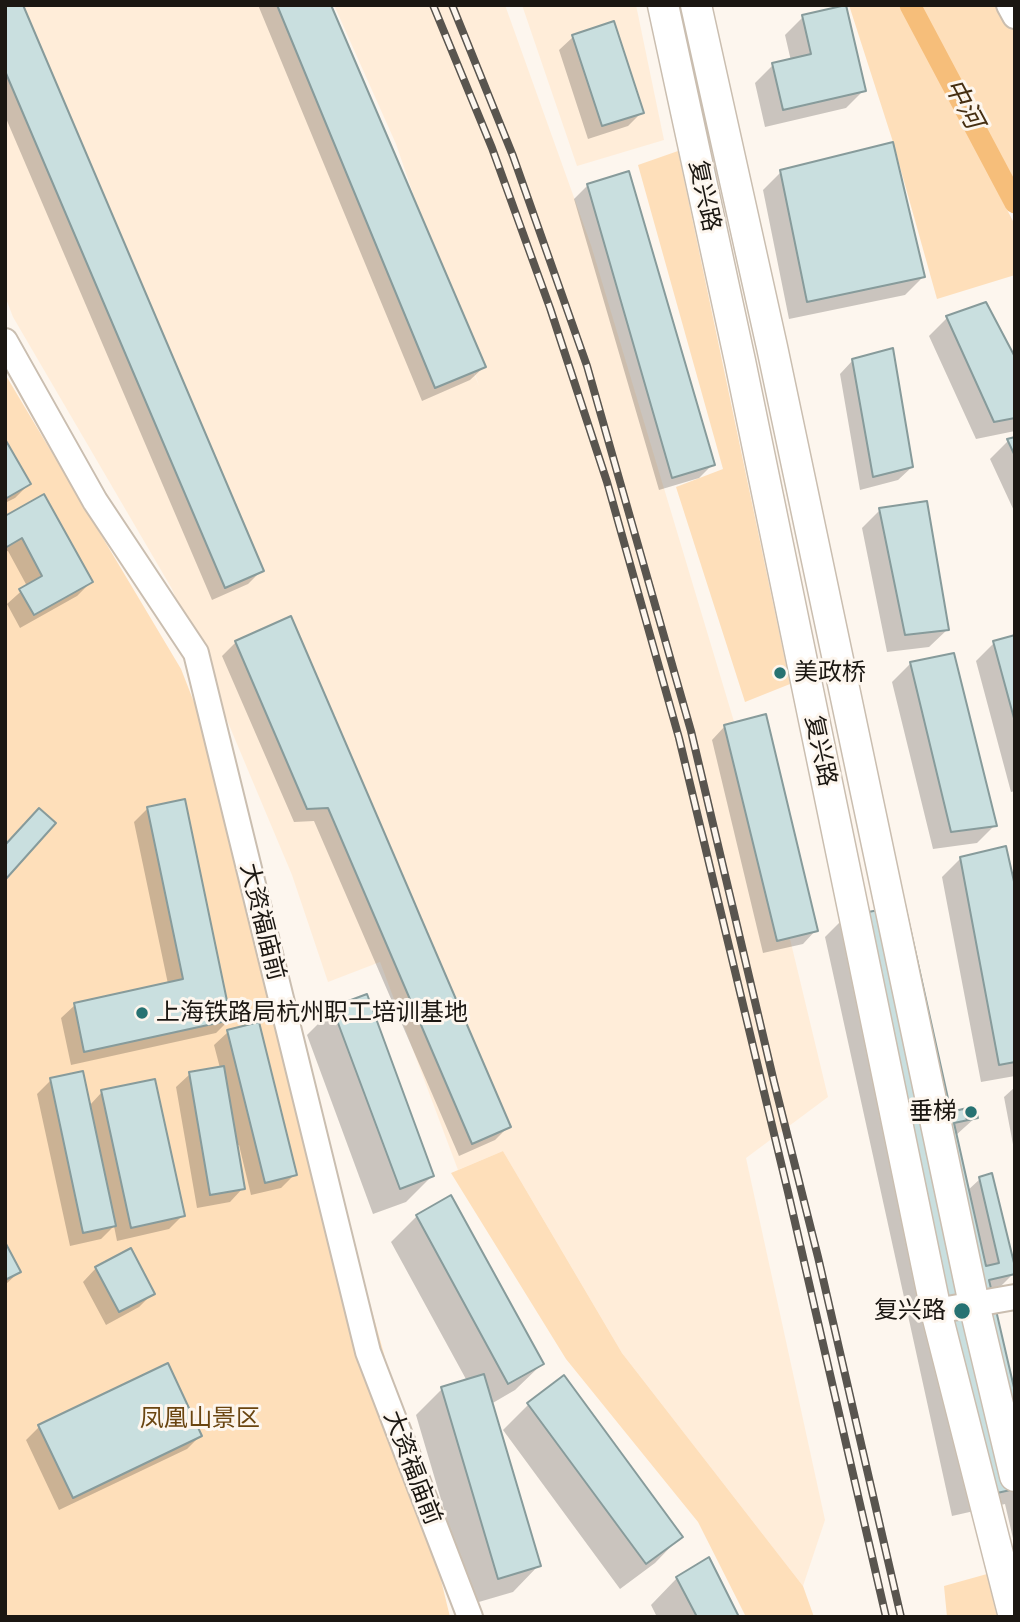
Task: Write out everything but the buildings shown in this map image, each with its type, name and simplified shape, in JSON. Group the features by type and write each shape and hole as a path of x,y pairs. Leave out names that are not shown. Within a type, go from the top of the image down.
{"main road":[{"name":"复兴路","path":"696,5 772,347 974,1304 1015,1476"},
{"name":"复兴路","path":"673,6 737,347 936,1311 1014,1617"}],"street":[{"path":"1009,5 1015,16"},
{"name":"大资福庙前","path":"5,341 95,501 196,653 368,1352 470,1617"},
{"path":"936,1311 1015,1297"}],"shaded area":[{"path":"5,5 325,5 479,386 396,144 334,5 505,5 591,245 753,785 828,1097 746,1158 825,1520 803,1586 622,1353 503,1151 458,1170 380,962 328,982 292,875 172,589 13,317 5,296"},
{"path":"522,5 636,5 664,140 577,166"}],"green space":[{"path":"849,5 901,5 1015,225 1015,275 937,299 893,142"},
{"path":"919,5 1008,5 1015,18 1015,185"},
{"path":"678,151 790,684 745,702 676,487 723,469 638,165"},
{"name":"凤凰山景区","path":"5,374 181,669 223,776 401,1415 450,1617 5,1617"},
{"path":"503,1151 622,1353 803,1586 814,1617 746,1617 698,1522 566,1359 451,1173"},
{"path":"987,1574 997,1617 947,1617 944,1586"}],"waterway":[{"name":"中河","path":"910,5 1015,203"}],"railway":[{"path":"433,5 492,148 550,308 607,482 679,738 886,1617"},
{"path":"452,5 513,156 587,366 691,731 818,1257 901,1617"}],"place":[{"name":"美政桥","path":"780,673"},
{"name":"上海铁路局杭州职工培训基地","path":"142,1013"},
{"name":"垂梯","path":"971,1112"},
{"name":"复兴路","path":"962,1311"}]}
